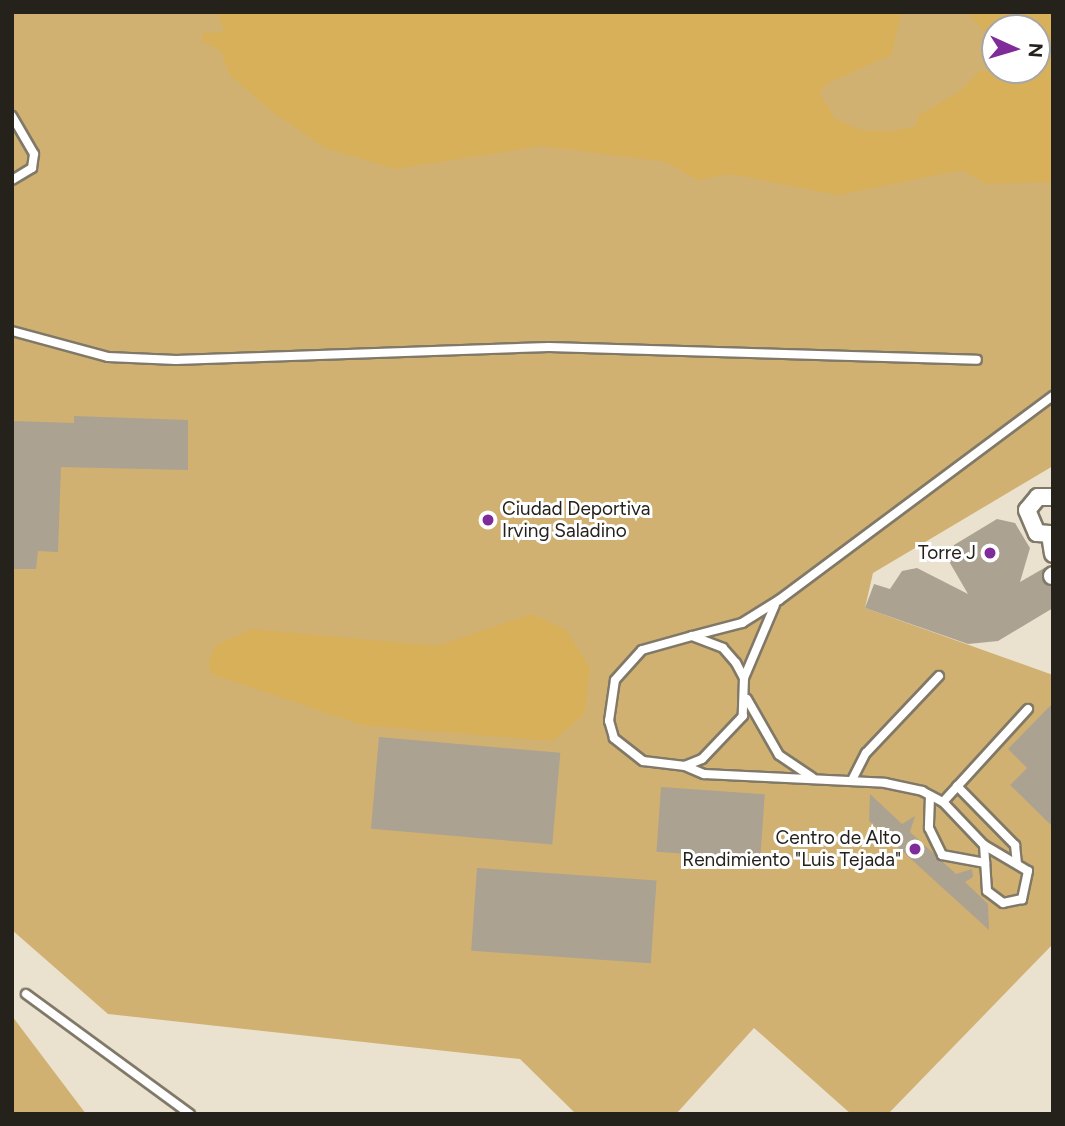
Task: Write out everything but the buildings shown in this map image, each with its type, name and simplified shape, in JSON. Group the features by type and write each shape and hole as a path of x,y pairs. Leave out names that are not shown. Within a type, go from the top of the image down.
{"street":[{"path":"1053,497 1038,497 1027,510 1028,524 1052,534 1053,554"}],"lane":[{"path":"12,116 34,154 32,168 12,180"},
{"path":"12,331 108,357 176,360 549,347 977,359"},
{"path":"984,845 988,891 1003,903 1028,892 1028,871 984,845 943,802 904,784 812,777 704,774 685,766 643,761 624,750 609,721 609,699 631,658 658,641 692,636 742,623 779,600 1053,396"},
{"path":"779,600 755,642 744,678 747,699 779,755 812,777"},
{"path":"692,636 723,648 744,678"},
{"path":"852,780 866,753 939,676"},
{"path":"685,766 733,733 747,699"},
{"path":"943,802 1028,709"},
{"path":"957,786 1015,845 1017,863"},
{"path":"930,796 929,828 942,856 985,863"},
{"path":"26,994 190,1114"}],"shaded area":[{"name":"Ciudad Deportiva Irving Saladino","path":"12,12 1053,12 1053,466 873,573 865,608 1053,675 1053,944 888,1114 851,1114 754,1028 676,1114 576,1114 520,1059 108,1014 12,930"},
{"path":"216,12 902,12 891,55 826,84 820,94 835,119 861,130 892,131 916,126 919,115 963,89 979,71 981,84 1051,84 1051,14 981,14 981,28 967,12 1053,12 1053,182 986,184 962,170 838,195 730,174 697,180 666,162 542,146 395,169 325,148 271,111 229,74 221,51 202,41 202,33 224,32"},
{"path":"531,614 566,630 590,668 584,714 553,741 362,725 211,674 209,661 216,645 251,629 437,646"},
{"path":"12,1016 86,1114 12,1114"}],"place":[{"name":"Ciudad Deportiva Irving Saladino","path":"488,520"},
{"name":"Torre J","path":"990,553"},
{"name":"Centro de Alto Rendimiento \"Luis Tejada\"","path":"915,849"}]}
